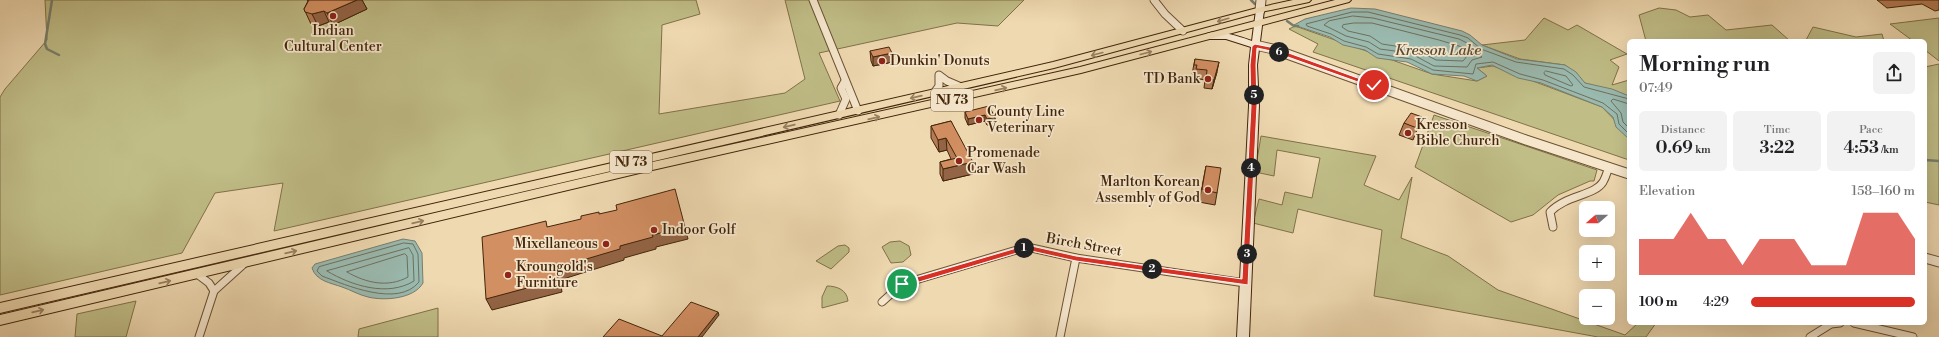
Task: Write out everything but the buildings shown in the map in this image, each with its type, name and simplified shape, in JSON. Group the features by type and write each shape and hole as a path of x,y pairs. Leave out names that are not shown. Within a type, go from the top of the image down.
{"highway":[{"path":"1277,0 1302,1"},
{"name":"NJ 73","path":"0,320 648,167 1081,70 1346,0"},
{"name":"NJ 73","path":"0,308 1054,65 1183,31 1261,5 1302,1"},
{"path":"822,128 829,123 850,118 858,111"}],"main road":[{"path":"1243,337 1254,106 1253,65 1261,5"},
{"path":"1208,36 1226,36 1255,46"}],"street":[{"path":"813,0 844,81 858,111"},
{"path":"1154,0 1165,14 1183,31"},
{"path":"1255,46 1273,49 1627,173"},
{"path":"934,93 939,86 940,75 948,82 961,87"},
{"path":"839,115 846,99 842,88 844,81"},
{"path":"1553,227 1550,212 1555,205 1598,187 1603,181 1609,167"},
{"name":"Birch Street","path":"882,302 902,284 1027,247 1076,258 1246,283"},
{"path":"1060,337 1076,258"},
{"path":"1927,259 1939,262"},
{"path":"199,337 214,291 246,263"},
{"path":"198,274 209,283 214,291"},
{"path":"1810,337 1828,325"},
{"path":"1862,325 1913,337"}],"shaded area":[{"path":"45,0 696,0 700,14 662,25 659,114 785,93 805,79 785,0 1024,0 998,26 957,23 819,53 840,101 274,231 283,183 215,193 182,253 0,295 0,97 5,89 47,40"},
{"path":"1659,8 1676,10 1690,17 1708,15 1726,30 1772,25 1788,39 1645,39 1639,15"},
{"path":"1544,18 1568,30 1577,25 1627,54 1610,60 1619,67 1612,85 1627,81 1627,96 1585,83 1565,65 1520,59 1482,45 1525,40"},
{"path":"1939,18 1939,61 1927,52 1927,39 1910,39 1890,24"},
{"path":"1295,26 1432,74 1477,81 1487,76 1477,68 1493,66 1602,107 1627,133 1627,159 1313,52 1318,44 1289,29"},
{"path":"1813,27 1856,37 1882,34 1883,39 1807,39"},
{"path":"1939,64 1939,205 1927,202 1927,67"},
{"path":"1434,115 1597,170 1594,181 1590,181 1558,195 1533,215 1511,222 1415,167"},
{"path":"1261,136 1376,156 1364,185 1399,200 1412,177 1401,238 1448,256 1498,290 1579,319 1579,325 1597,325 1625,335 1636,325 1655,325 1646,337 1598,337 1374,296 1382,230 1298,209 1293,233 1253,223 1259,199 1282,205 1285,192 1312,198 1320,158 1277,150 1274,176 1255,172"},
{"path":"900,241 909,246 911,255 903,262 891,263 882,247 890,242"},
{"path":"845,245 849,248 849,252 831,269 816,261 838,246"},
{"path":"827,286 844,291 848,301 822,308 822,297"},
{"path":"136,301 126,337 75,337 77,314"},
{"path":"438,308 438,337 358,337 359,329"}],"water":[{"name":"Kresson Lake","path":"1351,8 1375,9 1462,31 1470,35 1482,45 1517,59 1565,65 1576,72 1585,83 1612,89 1627,95 1627,137 1616,127 1613,117 1602,107 1541,83 1518,78 1492,65 1477,68 1487,76 1477,81 1464,76 1432,74 1407,62 1377,58 1365,50 1343,45 1330,37 1294,25 1305,19"},
{"path":"403,239 415,241 422,253 423,283 419,288 406,296 382,299 365,296 320,279 312,268 315,264"}],"waterway":[{"path":"52,0 45,44 47,49 59,55"},
{"path":"1251,0 1255,4"},
{"path":"1287,21 1294,26 1298,26"},
{"path":"1927,160 1939,161"}],"place":[{"name":"Indian Cultural Center","path":"333,16"},
{"name":"Dunkin' Donuts","path":"882,61"},
{"name":"TD Bank","path":"1208,79"},
{"name":"County Line Veterinary","path":"979,120"},
{"name":"Kresson Bible Church","path":"1408,133"},
{"name":"Promenade Car Wash","path":"959,161"},
{"name":"Marlton Korean Assembly of God","path":"1208,190"},
{"name":"Indoor Golf","path":"654,230"},
{"name":"Mixellaneous","path":"606,244"},
{"name":"Kroungold's Furniture","path":"508,275"}],"route":[{"path":"902,284 1027,247 1076,258 1246,283 1254,106 1253,65 1255,46 1273,49 1374,85"}]}
